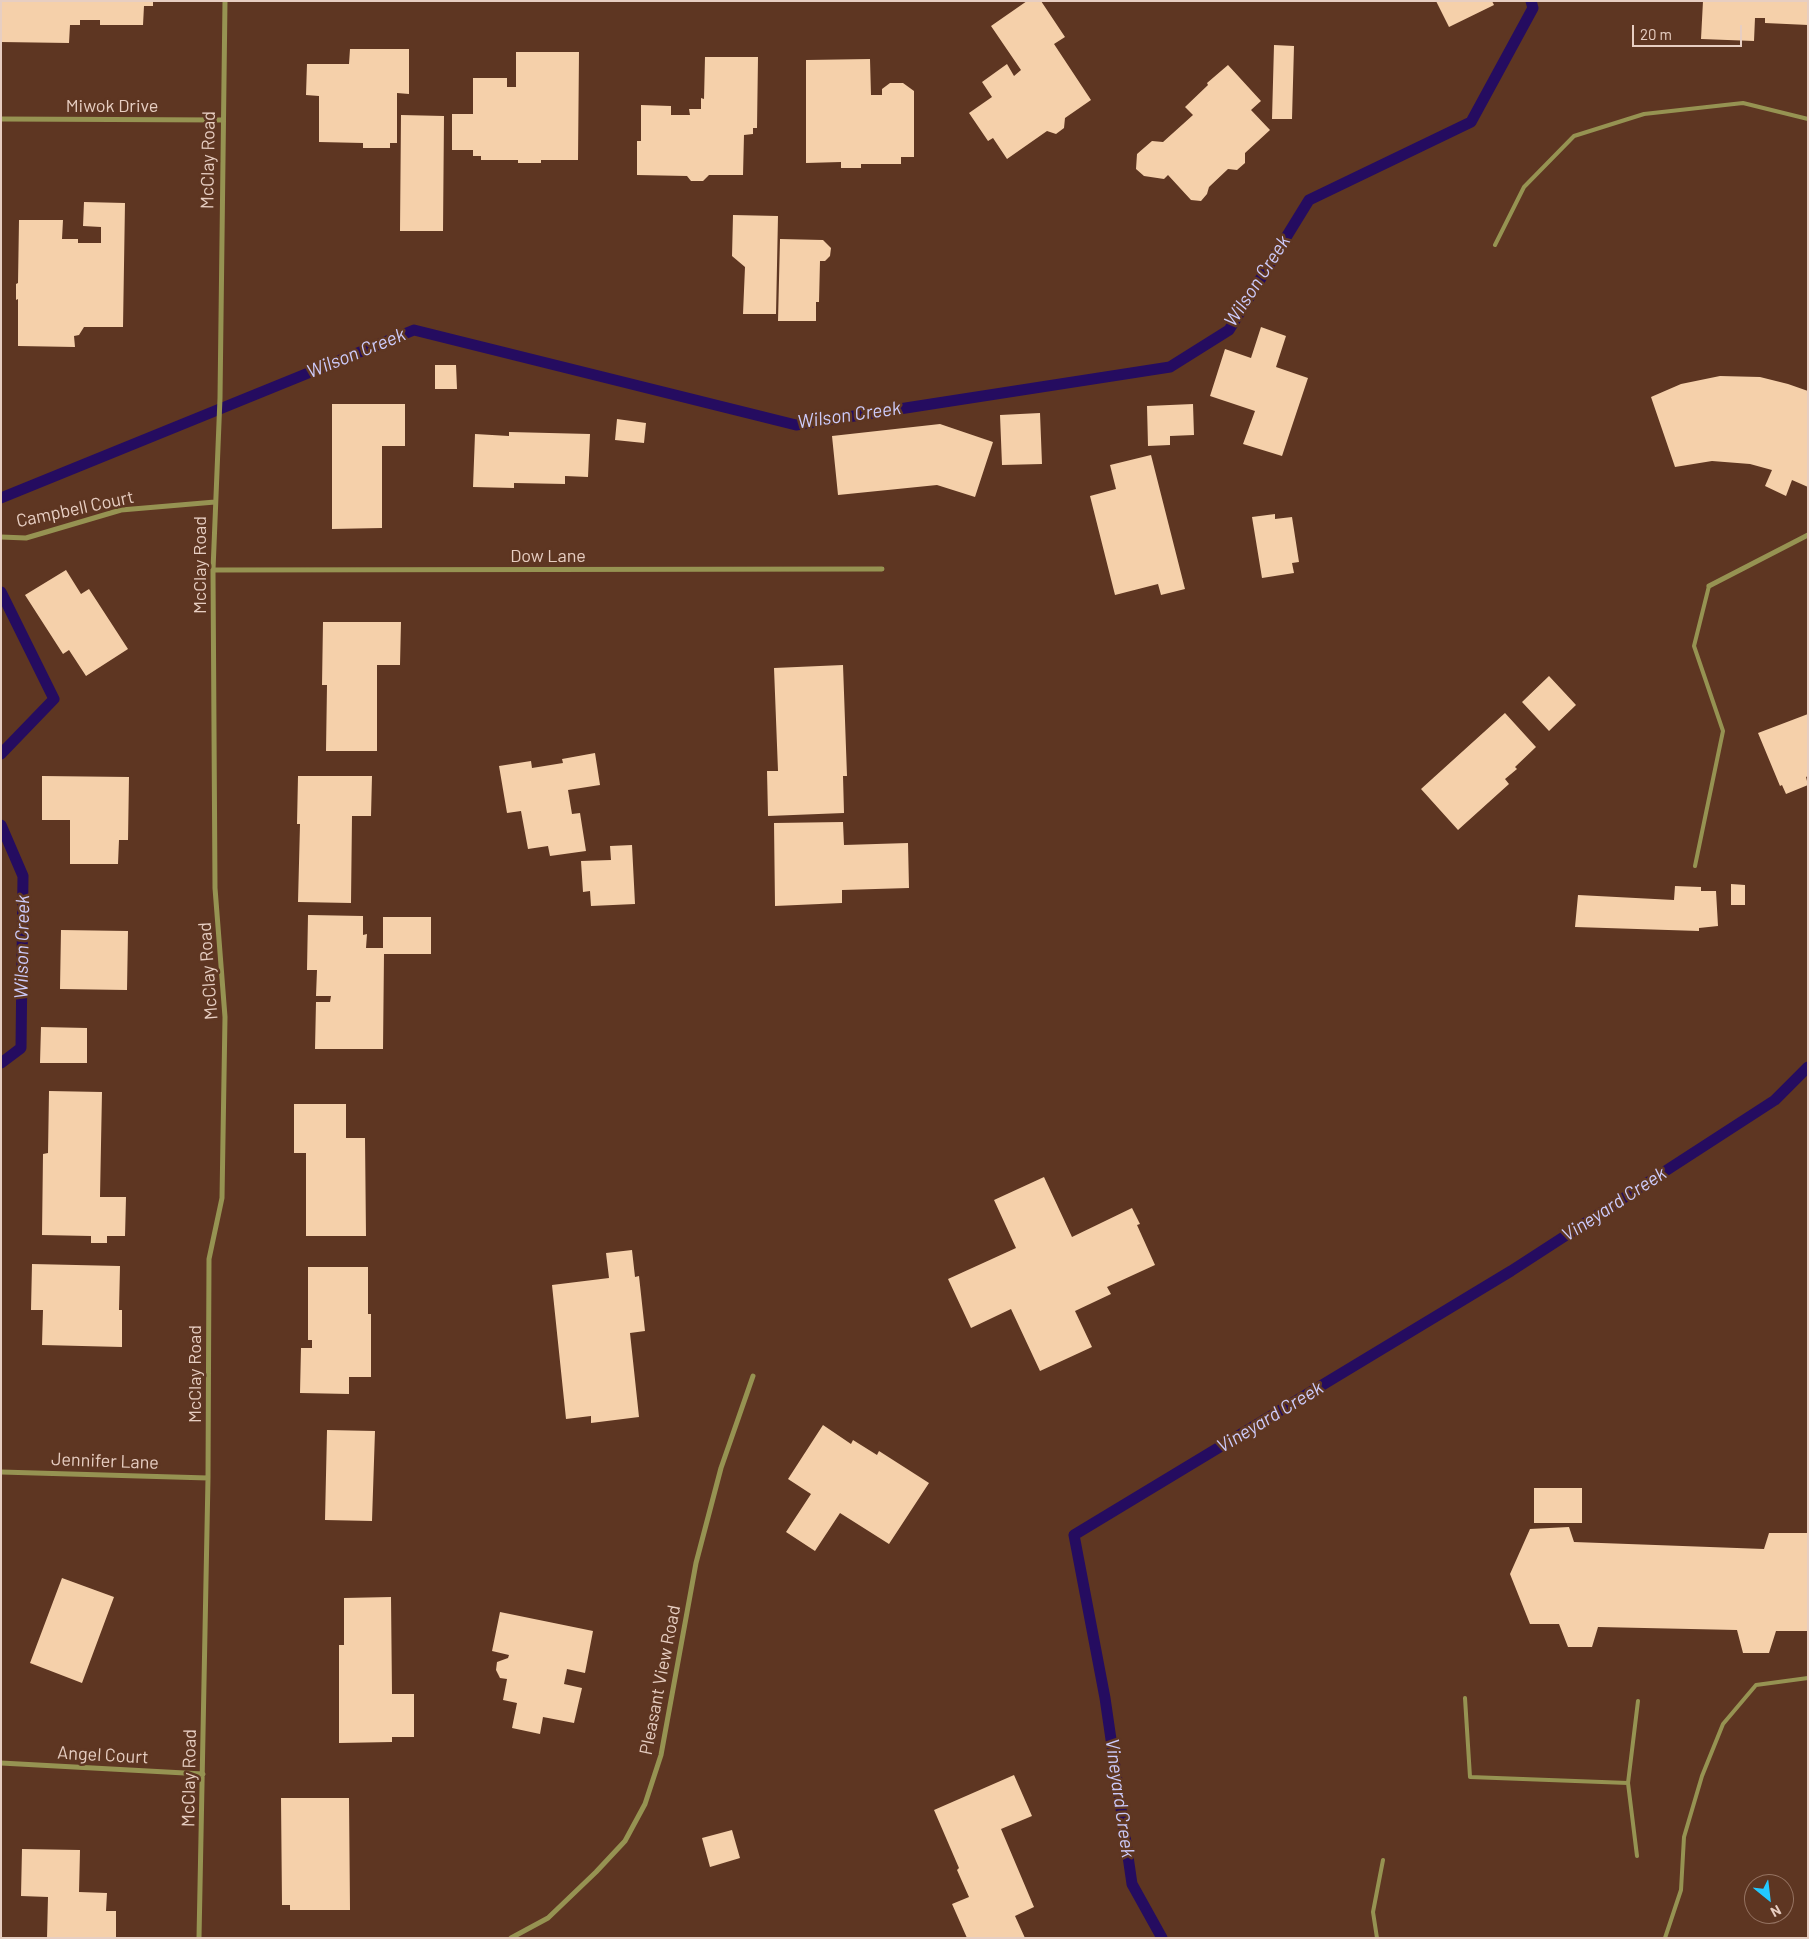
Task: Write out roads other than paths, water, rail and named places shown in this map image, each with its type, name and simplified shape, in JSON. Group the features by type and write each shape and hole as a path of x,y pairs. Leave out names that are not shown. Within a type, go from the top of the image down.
{"street":[{"name":"McClay Road","path":"199,1938 208,1478 209,1259 222,1198 225,1018 216,888 213,570 220,398 222,120 225,1"},
{"name":"Miwok Drive","path":"1,119 222,120"},
{"name":"Campbell Court","path":"1,537 26,538 122,510 215,502"},
{"path":"1709,586 1808,535"},
{"name":"Dow Lane","path":"213,570 882,569"},
{"name":"Pleasant View Road","path":"512,1938 548,1918 596,1872 625,1841 645,1804 661,1755 696,1563 721,1468 754,1376"},
{"name":"Jennifer Lane","path":"1,1472 208,1478"},
{"name":"Angel Court","path":"1,1763 203,1774"}],"lane":[{"path":"1495,245 1524,187 1574,136 1644,114 1743,103 1808,119"},
{"path":"1695,866 1723,731 1694,646 1709,586"},
{"path":"1665,1938 1681,1890 1684,1837 1702,1776 1723,1724 1756,1685 1808,1678"},
{"path":"1465,1698 1470,1777 1628,1784"},
{"path":"1637,1856 1628,1784 1638,1701"},
{"path":"1377,1938 1373,1912 1383,1860"}],"waterway":[{"name":"Wilson Creek","path":"1,498 414,330 796,425 1170,367 1229,330 1309,200 1471,122 1533,8 1531,1"},
{"name":"Wilson Creek","path":"1,592 54,699 1,754"},
{"name":"Wilson Creek","path":"1,825 23,876 21,1048 1,1063"},
{"name":"Vineyard Creek","path":"1162,1938 1132,1884 1105,1698 1074,1535 1511,1271 1775,1100 1808,1067"}]}
